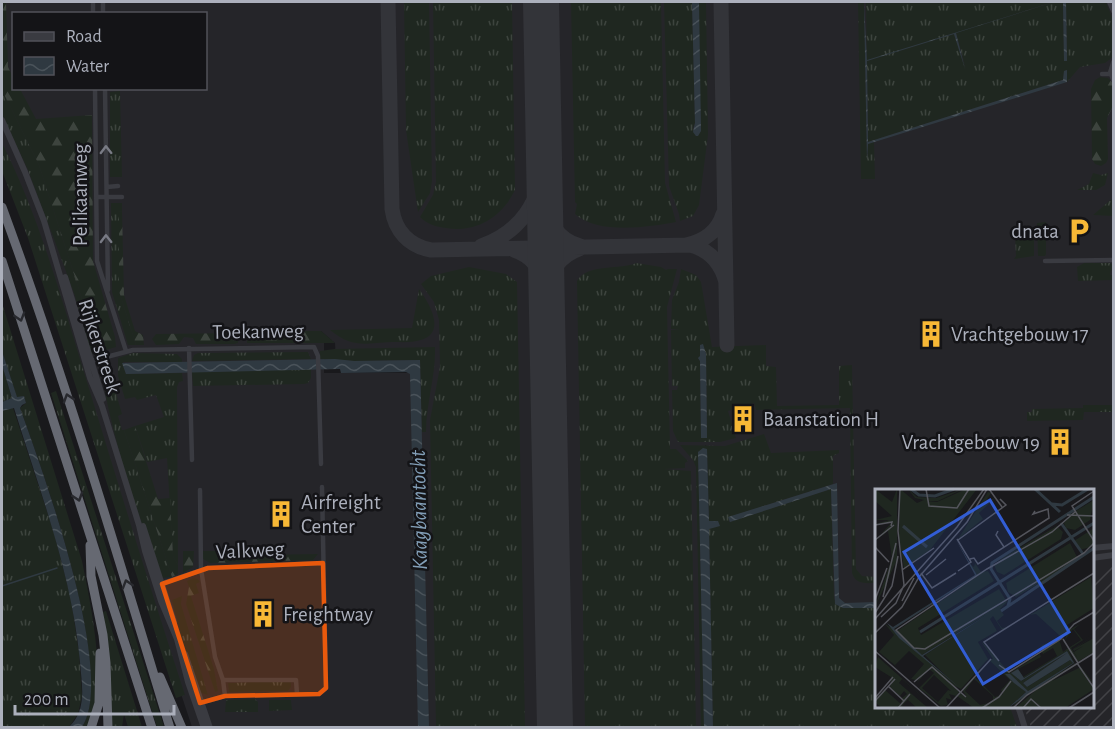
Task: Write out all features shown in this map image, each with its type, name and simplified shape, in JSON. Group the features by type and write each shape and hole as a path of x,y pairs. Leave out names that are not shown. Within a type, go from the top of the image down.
{"highway":[{"path":"2,207 42,317 170,728"},
{"path":"2,261 152,728"},
{"path":"89,531 91,576 100,615 106,663 108,728"},
{"path":"91,728 99,703 100,615"},
{"path":"144,640 182,728"}],"street":[{"path":"1110,2 1113,11"},
{"path":"1102,74 1112,77 1113,62"},
{"name":"Pelikaanweg","path":"95,90 97,261 126,351"},
{"name":"Pelikaanweg","path":"105,90 107,187 105,197 107,280 110,298"},
{"path":"95,114 105,113"},
{"name":"Rijkerstreek","path":"2,120 26,172 74,304 89,362 204,728"},
{"name":"Pelikaanweg","path":"107,187 118,186"},
{"path":"97,197 105,197"},
{"name":"Pelikaanweg","path":"105,197 122,197"},
{"path":"1045,261 1113,260"},
{"name":"Toekanweg","path":"89,362 126,351 314,347 318,356 321,464"},
{"path":"189,348 192,460"},
{"path":"198,704 225,696 320,694 326,688 322,487"},
{"path":"200,490 201,569 215,657 223,680 225,696"},
{"path":"1094,548 1113,546"},
{"path":"1094,558 1113,555"},
{"name":"Valkweg","path":"159,585 201,569 221,566 323,563"},
{"path":"223,680 296,680 297,694"},
{"name":"Rijkerstreek","path":"198,704 210,728"},
{"path":"1019,708 1025,728"}],"highlighted area":[{"path":"323,563 326,688 319,694 225,696 200,703 162,584 208,568"}],"shaded area":[{"path":"2,2 1113,2 1113,727 713,727 707,445 705,445 704,727 428,727 418,365 336,366 335,343 321,331 268,331 267,338 257,338 257,332 244,332 244,339 324,340 324,373 411,373 419,727 192,727 2,155"},
{"path":"1113,566 1113,727 1031,727 1024,708 1094,708 1094,573"}],"green space":[{"path":"2,2 6,2 8,67 12,75 12,90 21,90 36,119 92,115 93,261 116,347 99,352 39,165 2,90"},
{"path":"404,2 429,2 432,181 430,193 418,212 406,130"},
{"path":"433,2 512,2 515,190 510,200 495,215 487,221 468,228 439,227 420,217 433,195 436,182"},
{"path":"571,2 661,2 665,183 676,222 652,226 610,227 585,221 575,214 577,204 575,202"},
{"path":"664,2 692,2 695,123 693,128 696,136 701,131 697,2 706,2 708,135 699,205 693,216 680,221 669,186"},
{"path":"858,2 864,2 867,160 868,144 874,142 875,179 861,179"},
{"path":"866,2 1053,2 972,28 1054,2 1063,2 1064,61 1067,61 1066,2 1106,2 1113,20 1113,57 1105,63 1080,67 1067,82 1067,70 1064,71 1063,80 868,142","holes":["956,33 966,69 954,34 875,59"]},
{"path":"1100,77 1108,78 1113,83 1113,106 1107,118 1108,159 1101,166 1095,164 1092,159 1091,89 1095,80"},
{"path":"2,90 39,165 99,352 90,354 75,296 28,170 2,114"},
{"path":"120,91 122,177 110,177 110,92"},
{"path":"2,143 28,201 59,291 185,695 176,698 28,238 2,171"},
{"path":"1093,173 1101,175 1108,173 1105,185 1096,190 1077,190 1089,184"},
{"path":"1113,198 1113,216 1093,215"},
{"path":"111,203 122,203 122,211 119,212 119,291 136,345 128,345 112,292"},
{"path":"122,211 124,295 135,331 143,335 144,345 136,345 119,291 119,212"},
{"path":"1046,222 1046,254 1038,256 1037,223"},
{"path":"1034,233 1034,256 1014,259 1016,256 1015,235"},
{"path":"636,263 666,270 677,269 667,307 670,449 676,449 688,461 685,463 685,468 664,469 691,471 696,727 585,727 577,281 582,275 596,269"},
{"path":"1084,263 1110,263 1113,265 1113,272 1111,270 1110,275 1113,275 1113,280 1078,281 1077,267"},
{"path":"469,267 506,274 517,282 525,727 436,727 430,420 440,367 439,320 434,302 421,284 431,276"},
{"path":"681,269 696,275 701,282 712,347 766,345 766,366 776,367 777,406 839,405 839,366 852,365 856,569 862,576 875,577 875,583 856,580 852,573 850,408 756,410 754,403 728,411 736,438 720,442 678,442 673,431 672,390 677,390 678,386 672,386 671,330 680,329 671,329 672,300","holes":["700,345 706,353 707,437 701,437 700,361 698,358 700,357"]},
{"path":"419,289 434,317 433,331 421,340 360,344 346,340 330,330 412,328"},
{"path":"2,303 82,561 92,613 98,666 97,701 88,727 82,727 90,700 90,663 83,619 59,522 20,408 26,403 24,396 17,398 2,351"},
{"path":"267,331 321,331 335,343 247,343 247,332 257,332 257,338 267,338"},
{"path":"239,333 238,343 234,344 196,344 193,338 184,337 179,344 156,345 152,339 156,334"},
{"path":"435,347 426,432 422,432 420,360 320,359 320,351 335,349"},
{"path":"308,352 311,359 192,361 194,355 198,353"},
{"path":"133,353 177,354 182,359 182,362 123,362 126,374 182,373 183,381 179,382 177,387 178,565 173,556 167,458 147,462 135,426 164,417 156,395 137,400 135,397 125,399 118,376 118,358"},
{"path":"2,365 12,398 2,402"},
{"path":"311,369 311,378 308,383 304,384 193,386 192,372"},
{"path":"110,373 122,414 118,416 122,430 124,430 172,577 162,578 158,572 126,475 112,425 102,375"},
{"path":"56,391 164,727 157,727 51,393"},
{"path":"1083,405 1113,405 1113,412 1084,412 1083,420 1027,421 1027,412 1032,412 1032,409 1083,408"},
{"path":"13,408 54,533 71,599 79,653 82,696 78,714 69,727 2,727 2,411"},
{"path":"135,426 158,499 170,498 173,556 178,565 178,574 172,577 124,430"},
{"path":"764,434 771,453 839,450 839,453 833,456 833,484 729,517 729,522 831,489 834,599 843,608 875,608 875,708 1010,708 1017,727 713,727 709,529 719,525 709,522 707,450 698,452 704,727 701,727 696,467 680,445 725,446"},
{"path":"235,545 255,545 255,547 245,548 245,555 318,554 313,560 210,563 203,559 202,551 235,551"},
{"path":"183,551 194,551 193,567 183,573"},
{"path":"193,578 200,582 196,584 199,593 191,596 214,669 218,691 215,692 186,604 189,587 187,581"},
{"path":"182,596 181,604 208,695 201,693 181,636 172,600"},
{"path":"106,611 142,727 128,727 124,714 122,727 110,727 103,612"},
{"path":"291,681 288,691 229,692 228,683"},
{"path":"255,699 258,702 258,712 225,712 226,700"},
{"path":"269,700 291,700 292,710 269,711"}],"water":[{"path":"692,2 699,2 701,131 698,136 693,132 695,123"},
{"path":"864,2 867,60 1054,2 956,33 965,69 954,34 867,61 868,142 1063,80 1064,71 1067,70 1067,82 868,144 867,160"},
{"path":"1063,2 1066,2 1067,61 1064,61"},
{"path":"703,344 706,354 707,438 701,438 700,361 698,358 700,345"},
{"path":"2,351 17,397 24,396 26,403 20,408 59,522 84,619 90,663 90,701 82,727 69,727 78,714 82,693 76,629 70,597 54,534 14,408 2,411 2,402 12,398 2,365"},
{"name":"Kaagbaantocht","path":"335,359 420,360 429,727 418,727 410,374 406,372 341,373 338,369 126,374 122,363"},
{"path":"703,448 707,449 709,521 718,521 720,526 709,529 713,728 704,727 698,452"},
{"path":"837,483 839,598 845,603 875,602 875,608 843,608 835,604 831,489 730,522 728,517"}],"waterway":[{"path":"2,586 57,568"}],"taxiway":[{"path":"388,2 392,209 396,224 410,241 431,250 690,245 714,258 726,282"},
{"path":"721,2 727,345"},
{"path":"481,246 507,233 526,214 538,189 544,160"},
{"path":"545,198 548,214 559,234 580,246"},
{"path":"686,245 699,241 714,230 723,214"},
{"path":"547,288 551,275 562,259 579,249"},
{"path":"514,250 535,264 547,288"}],"runway":[{"path":"541,2 555,728"}],"place":[{"name":"dnata","path":"1079,231"},
{"name":"Vrachtgebouw 17","path":"931,334"},
{"name":"Baanstation H","path":"743,419"},
{"name":"Vrachtgebouw 19","path":"1060,442"},
{"name":"Airfreight Center","path":"281,514"},
{"name":"Freightway","path":"263,614"}]}
